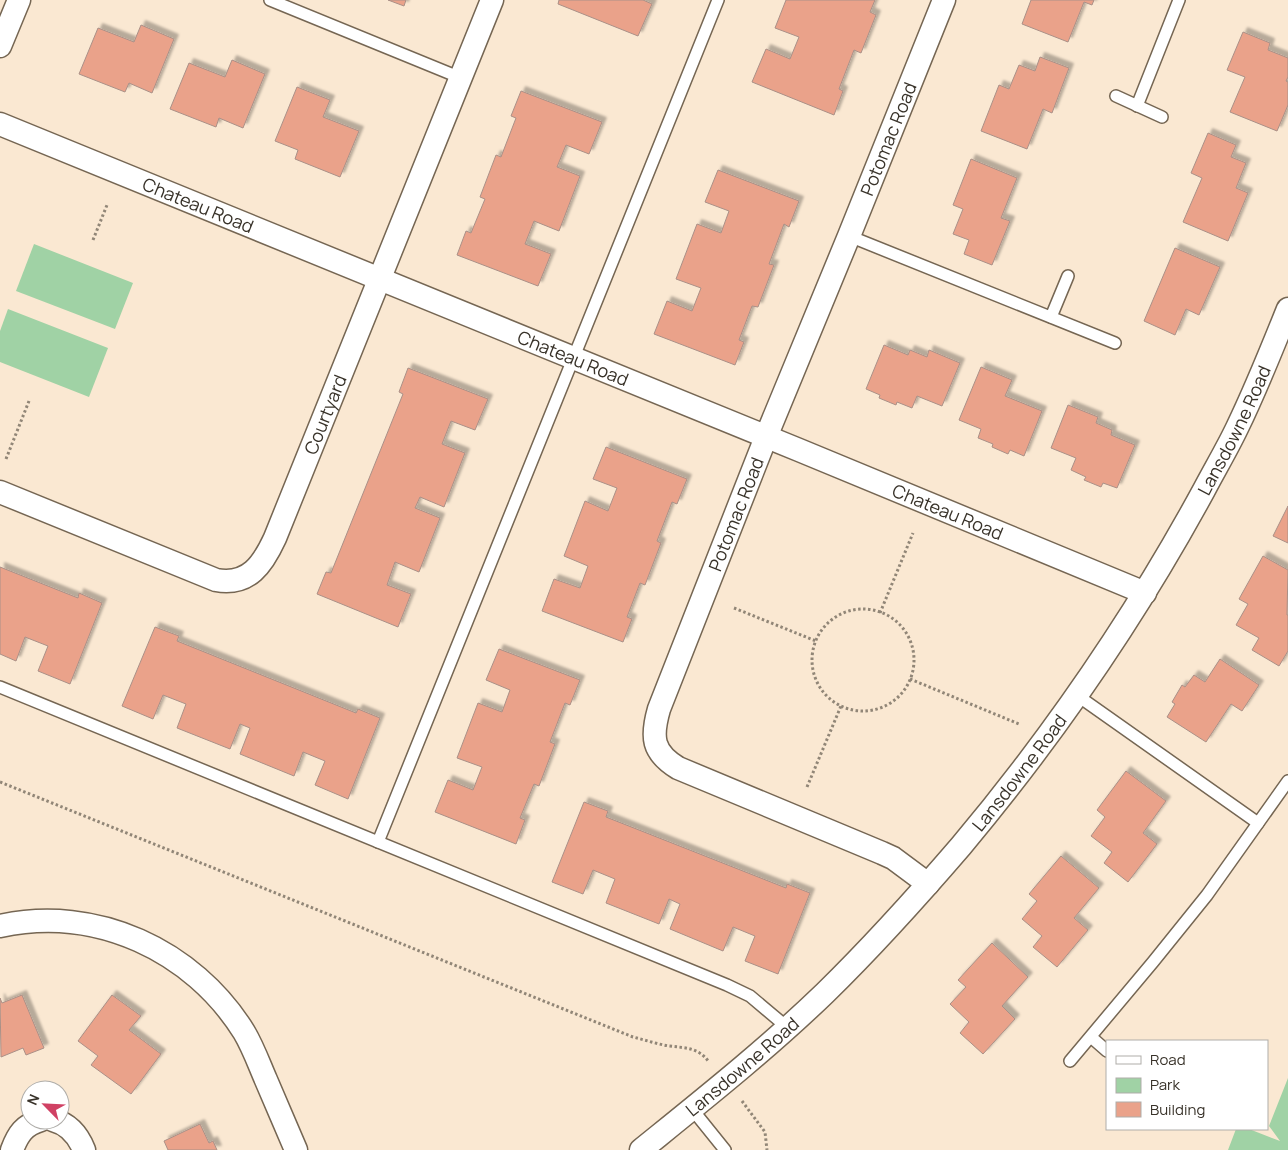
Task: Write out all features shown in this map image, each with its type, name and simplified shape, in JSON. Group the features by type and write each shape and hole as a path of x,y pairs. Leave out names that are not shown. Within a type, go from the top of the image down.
{"street":[{"path":"0,46 19,0"},
{"name":"Courtyard","path":"0,492 216,580 232,581 250,575 262,563 268,554 492,0"},
{"name":"Potomac Road","path":"928,884 893,858 678,768 663,757 655,744 654,727 659,709 766,436 850,236 944,0"},
{"name":"Chateau Road","path":"0,124 766,436 1145,593"},
{"name":"Lansdowne Road","path":"641,1150 788,1028 864,955 928,884 1008,789 1078,696 1145,593 1190,515 1236,429 1288,309"},
{"path":"0,926 48,921 82,923 111,930 144,942 200,978 221,1000 244,1033 259,1063 296,1150"},
{"path":"70,1129 75,1133 84,1150"},
{"path":"12,1150 22,1130"}],"lane":[{"path":"270,0 461,78"},
{"path":"378,842 718,0"},
{"path":"1137,106 1179,0"},
{"path":"1116,96 1162,116"},
{"path":"850,236 1115,343"},
{"path":"1051,317 1068,276"},
{"path":"0,686 740,990 762,1005 788,1028"},
{"path":"1078,696 1258,823"},
{"path":"1070,1061 1207,895 1288,781"},
{"path":"1091,1037 1106,1050"},
{"path":"692,1109 726,1150"}],"path":[{"path":"93,240 107,205"},
{"path":"6,459 29,401"},
{"path":"880,613 913,533"},
{"path":"734,608 816,641"},
{"path":"858,610 880,613 895,621 908,637 913,656 910,679 897,698 882,707 860,711 841,706 825,694 815,677 812,659 816,641 828,624 837,616 858,610"},
{"path":"910,679 1019,724"},
{"path":"807,787 841,706"},
{"path":"0,782 633,1037 668,1046 691,1048 703,1055 748,1108 765,1132 767,1150"}],"green space":[{"path":"34,244 133,283 115,329 16,291"},
{"path":"8,309 108,348 89,397 0,362 0,331"},
{"path":"1288,1078 1288,1150 1228,1150 1236,1130 1252,1130 1280,1141 1269,1126"}],"building":[{"path":"388,0 406,0 404,6"},
{"path":"559,0 643,0 652,4 638,36 558,4"},
{"path":"786,0 875,0 870,12 876,15 861,53 854,50 839,89 843,91 834,115 752,82 766,49 790,59 799,37 775,28"},
{"path":"1031,0 1094,0 1092,5 1084,2 1068,42 1022,24"},
{"path":"141,25 174,39 152,93 129,83 125,92 79,74 98,28 134,42"},
{"path":"1243,32 1270,43 1268,50 1288,58 1288,77 1286,81 1288,82 1288,105 1277,131 1230,112 1245,77 1227,70"},
{"path":"1040,57 1069,68 1052,113 1043,109 1027,149 981,131 999,85 1009,89 1019,65 1035,71"},
{"path":"232,60 265,74 243,128 219,118 216,127 170,109 189,63 225,77"},
{"path":"297,87 330,100 323,117 359,131 340,177 295,159 298,150 275,141"},
{"path":"521,91 602,122 589,154 566,145 557,167 580,176 559,231 534,221 525,244 551,254 538,286 457,255 466,231 471,233 485,199 480,197 496,155 501,157 516,118 511,116"},
{"path":"1208,133 1236,145 1231,157 1246,163 1236,188 1248,193 1228,241 1183,222 1202,178 1191,173"},
{"path":"971,159 1017,178 1001,218 1010,221 992,265 964,254 969,240 953,234 963,209 953,205"},
{"path":"718,170 799,201 789,227 784,224 769,264 774,265 758,307 752,306 739,340 744,342 735,365 654,334 667,301 692,311 701,288 676,279 697,224 721,233 729,211 705,202"},
{"path":"1175,248 1220,267 1199,315 1186,309 1175,335 1144,321"},
{"path":"884,345 908,355 910,350 927,357 929,350 960,363 942,406 917,396 912,408 897,402 896,405 879,398 880,395 866,389"},
{"path":"981,367 1012,380 1005,396 1042,411 1024,456 1010,450 1008,454 992,447 993,444 978,438 981,429 959,420"},
{"path":"408,368 488,399 475,430 451,421 442,444 465,453 444,507 420,497 415,508 440,518 419,572 395,562 387,585 411,594 398,627 317,594 326,572 331,573 403,394 399,392"},
{"path":"1068,405 1098,417 1096,423 1112,430 1111,435 1135,445 1117,488 1103,483 1101,487 1084,480 1086,477 1071,470 1076,458 1051,448"},
{"path":"606,447 687,479 677,504 672,502 657,541 661,543 645,585 640,583 627,617 632,619 623,642 542,611 554,579 580,588 588,566 564,556 585,501 608,511 617,488 593,479"},
{"path":"1288,506 1288,543 1273,536"},
{"path":"1263,556 1288,570 1288,651 1279,666 1252,650 1259,638 1236,625 1248,604 1239,599"},
{"path":"0,567 78,598 79,593 102,603 70,684 38,671 48,646 25,637 16,661 0,654"},
{"path":"155,627 179,636 177,641 356,713 358,709 380,718 348,799 315,785 325,761 303,752 294,776 240,754 250,728 240,724 230,749 177,728 186,704 163,695 153,719 122,706"},
{"path":"499,649 580,680 570,705 565,703 550,742 555,744 539,786 534,784 520,818 525,820 516,844 435,812 448,780 473,790 482,767 457,758 478,703 502,712 510,690 486,680"},
{"path":"1220,659 1259,685 1242,711 1231,704 1206,742 1167,717 1175,704 1172,702 1182,685 1185,687 1194,675 1205,682"},
{"path":"1126,771 1166,801 1143,833 1157,844 1128,882 1104,863 1112,852 1091,836 1105,817 1097,810"},
{"path":"584,802 608,811 606,817 786,888 787,884 810,893 778,974 745,961 755,936 733,927 723,951 670,929 680,904 669,899 659,924 606,903 615,879 593,870 583,894 552,882"},
{"path":"1061,856 1099,888 1074,918 1088,930 1057,967 1033,947 1042,936 1022,919 1037,901 1029,894"},
{"path":"992,943 1028,977 1002,1006 1015,1019 983,1054 960,1033 969,1022 950,1004 966,987 958,980"},
{"path":"22,995 44,1048 26,1055 23,1048 1,1057 0,998 2,1003"},
{"path":"112,995 141,1016 129,1030 161,1054 131,1094 91,1065 98,1056 78,1041"},
{"path":"200,1124 209,1143 213,1141 217,1150 168,1150 164,1141"}]}
